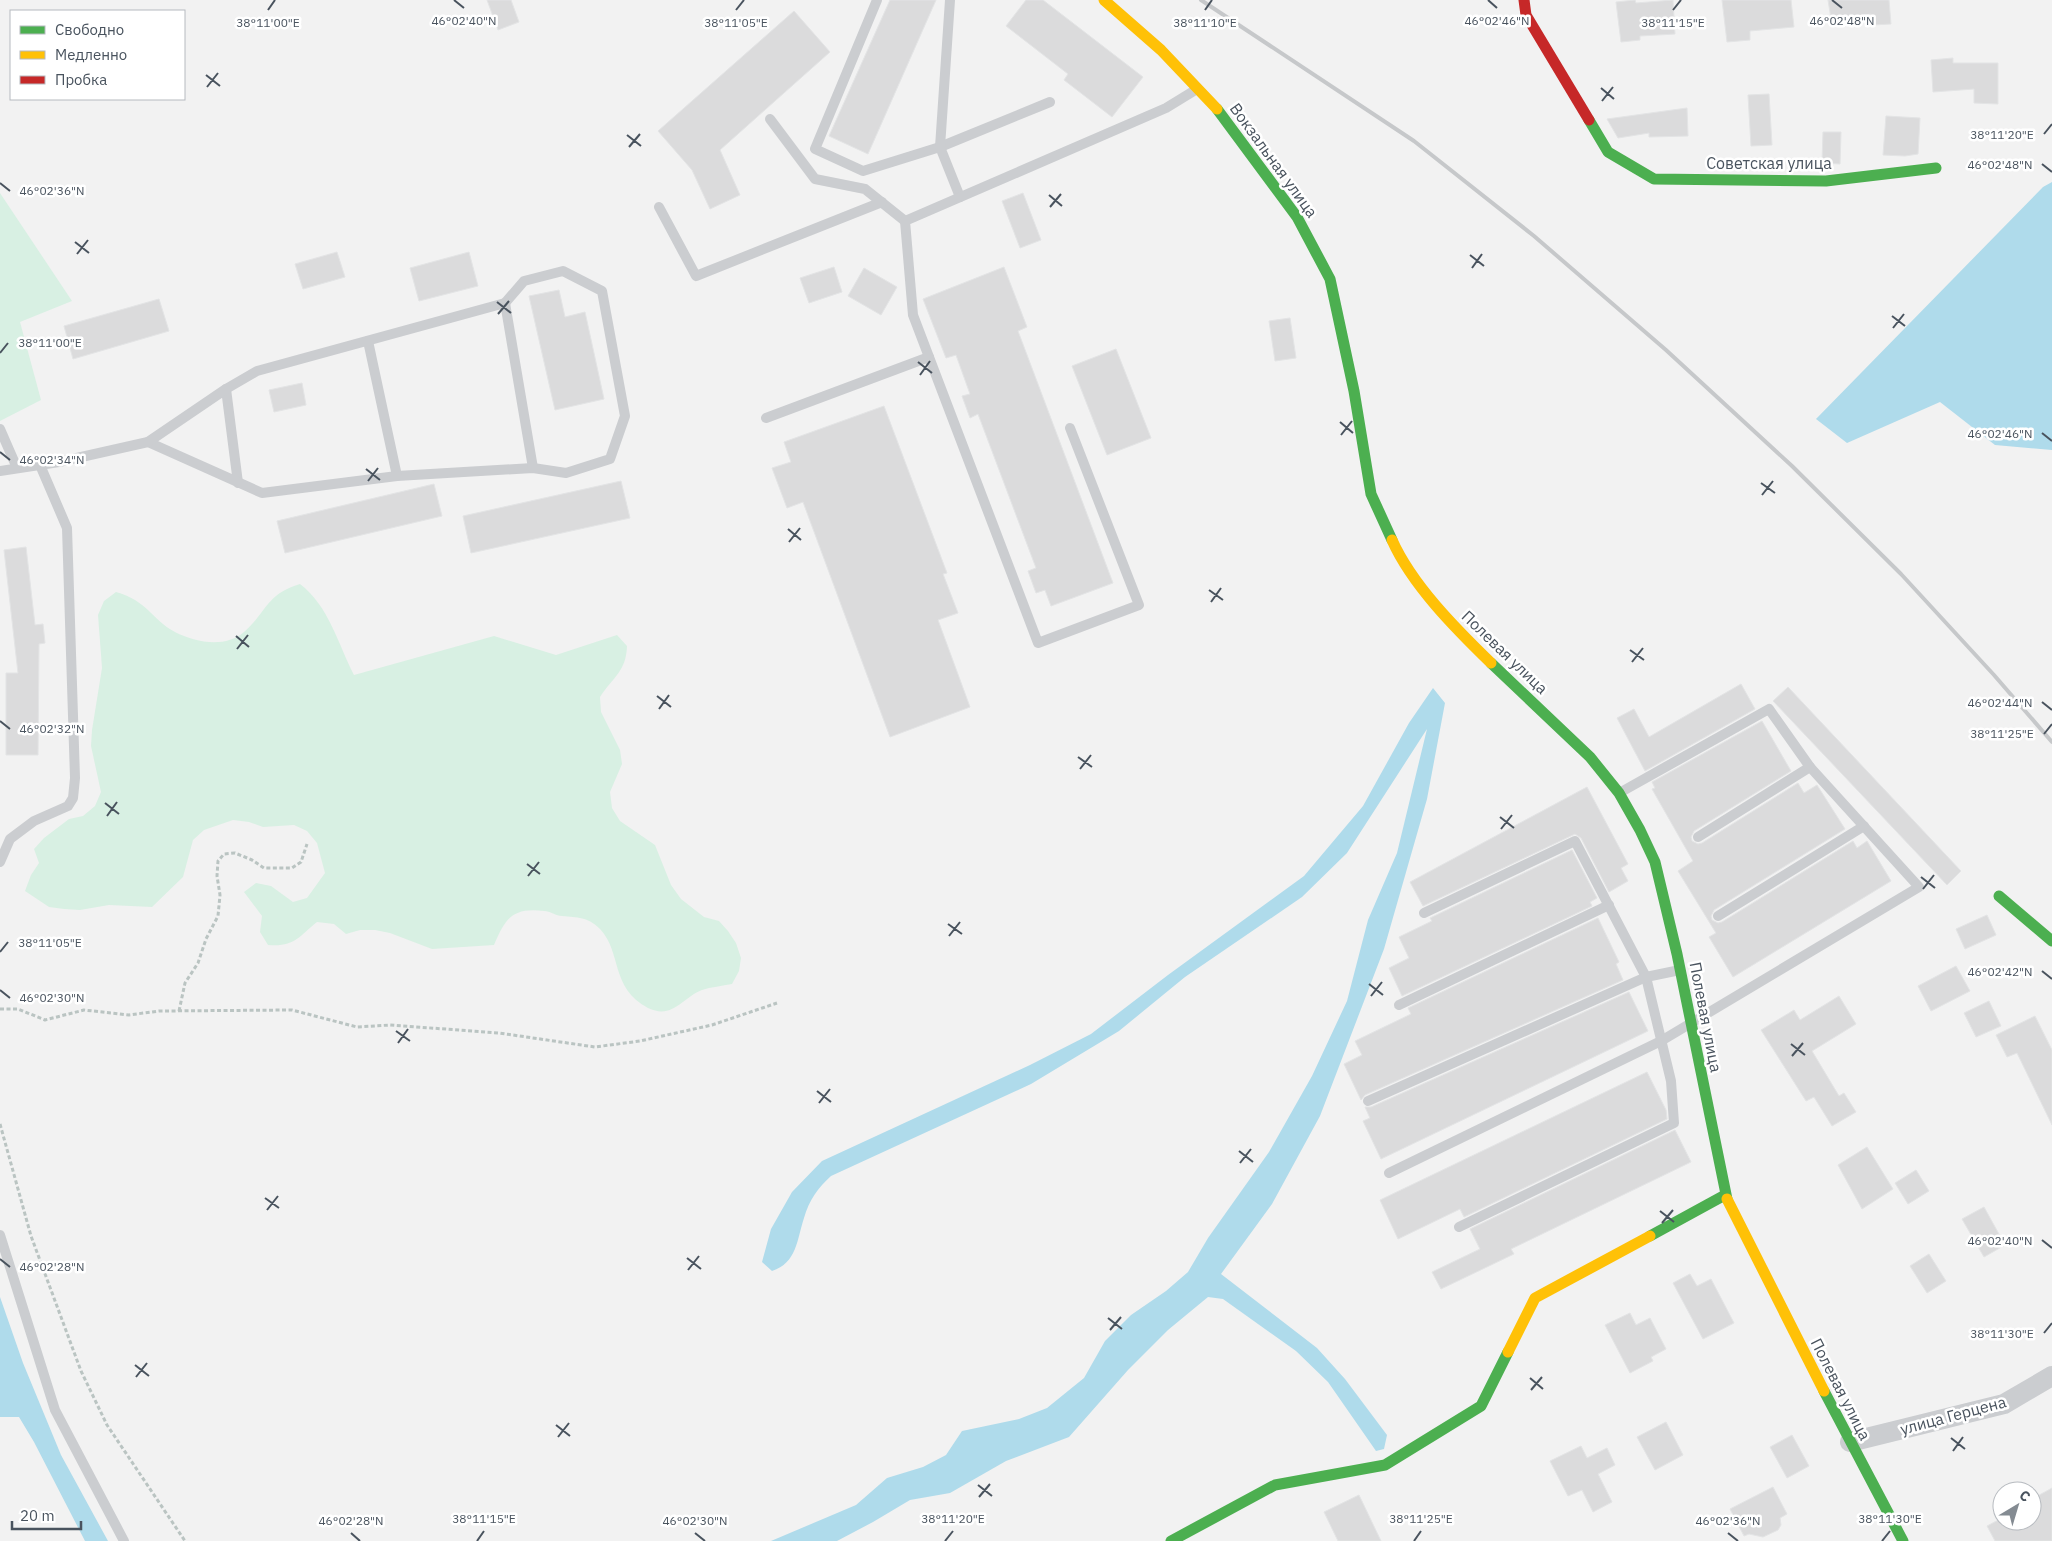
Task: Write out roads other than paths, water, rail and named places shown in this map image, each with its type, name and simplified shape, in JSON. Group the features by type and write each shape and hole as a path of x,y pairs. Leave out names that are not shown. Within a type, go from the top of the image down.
{"street":[{"name":"Вокзальная улица","path":"1104,0 1161,50 1221,113 1297,217 1330,279 1354,391 1371,494 1397,552"},
{"name":"Советская улица","path":"1524,0 1526,15 1608,152 1654,179 1826,181 1936,168"},
{"name":"Полевая улица","path":"1397,552 1432,601 1466,639 1590,756 1619,793 1640,830 1655,862 1680,970 1724,1195 1850,1442 1903,1541"},
{"path":"1999,896 2052,941"},
{"path":"1171,1541 1275,1485 1385,1465 1481,1406 1535,1298 1724,1195"},
{"name":"улица Герцена","path":"1850,1442 2004,1404 2052,1376"}],"lane":[{"path":"877,0 815,149 864,171 940,147 1050,102"},
{"path":"950,0 940,147 960,196"},
{"path":"906,221 1166,108 1198,89"},
{"path":"770,119 815,178 865,189 906,221 912,316 1038,643 1140,605 1070,428"},
{"path":"659,207 696,276 882,202"},
{"path":"0,471 40,465 148,442 226,389 257,371 505,304 524,281 563,271 602,291 625,416 610,459 566,473 533,468 396,476 262,493 148,442"},
{"path":"505,304 533,468"},
{"path":"368,341 396,476"},
{"path":"766,418 929,357"},
{"path":"226,389 238,483"},
{"path":"0,429 17,468"},
{"path":"0,862 10,839 34,822 68,806 73,798 75,778 67,528 40,465"},
{"path":"1389,1172 1661,1041 1919,888 1810,767 1769,709 1619,793"},
{"path":"1698,837 1810,767"},
{"path":"1718,916 1864,826"},
{"path":"1424,912 1575,841 1646,977 1671,1081 1674,1123 1459,1227"},
{"path":"1399,1005 1609,906"},
{"path":"1368,1101 1646,977 1680,970"},
{"path":"0,1235 55,1410 124,1541"}],"water":[{"path":"2052,182 2052,450 1995,445 1940,402 1847,443 1816,419 2043,187"},
{"path":"1433,688 1445,703 1427,799 1384,949 1320,1116 1272,1204 1221,1274 1317,1348 1345,1379 1387,1435 1384,1449 1376,1451 1328,1382 1296,1351 1223,1299 1208,1297 1168,1330 1128,1370 1069,1437 1006,1461 950,1493 910,1500 837,1541 771,1541 856,1505 887,1478 923,1467 946,1455 962,1431 1019,1419 1047,1408 1084,1378 1105,1341 1131,1315 1166,1291 1188,1272 1208,1238 1269,1152 1312,1076 1347,1001 1368,920 1397,853 1427,729 1347,853 1302,897 1185,977 1119,1031 1031,1084 831,1176 811,1200 791,1256 787,1262 772,1271 762,1262 771,1229 792,1192 822,1161 1030,1065 1091,1034 1168,975 1304,876 1363,806 1409,723"},
{"path":"0,1297 23,1363 61,1455 108,1541 85,1541 19,1417 0,1417"}],"railway":[{"path":"1201,0 1414,141 1534,236 1666,350 1792,466 1901,574 1994,675 2052,742"}]}
